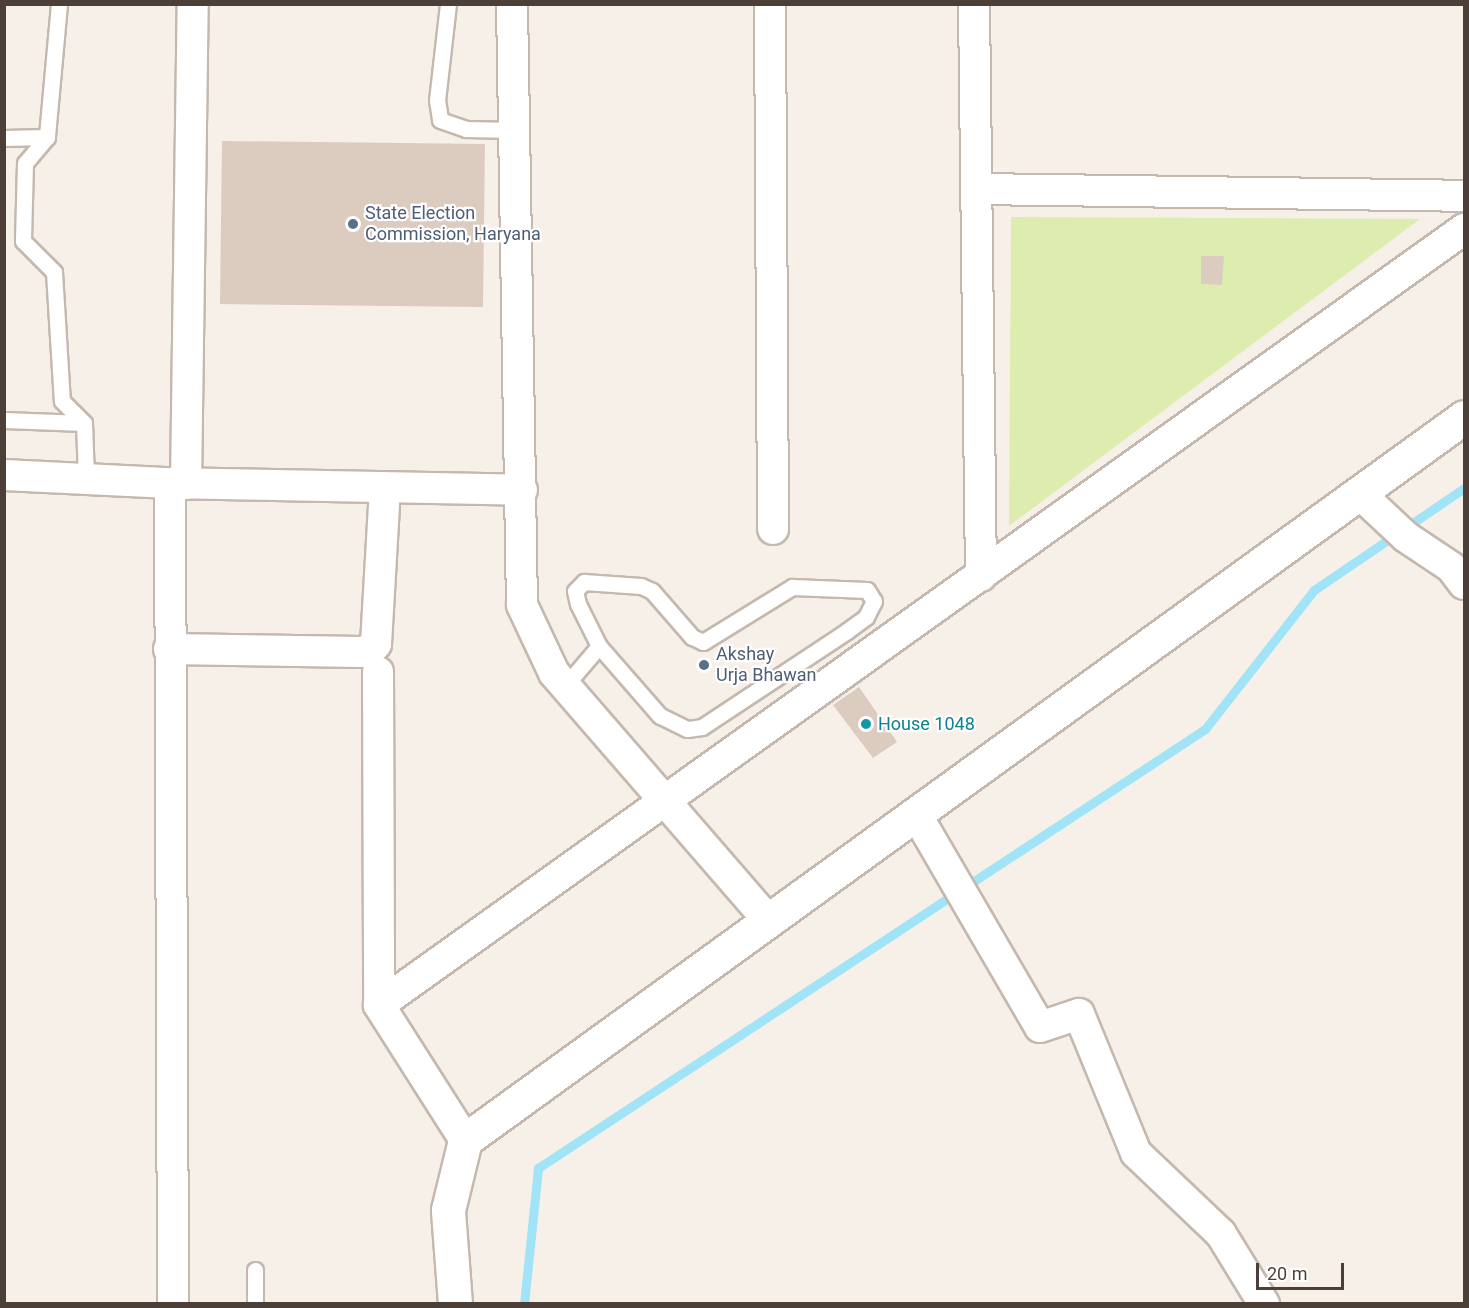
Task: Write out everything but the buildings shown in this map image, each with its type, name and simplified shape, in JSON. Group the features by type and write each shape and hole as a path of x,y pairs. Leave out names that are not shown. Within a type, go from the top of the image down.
{"street":[{"path":"173,1304 169,649 178,483 193,4"},
{"path":"512,4 522,490 522,605 554,673 769,921"},
{"path":"770,4 773,529"},
{"path":"974,4 981,576"},
{"path":"976,189 1464,196"},
{"path":"379,1005 666,802 1464,229"},
{"path":"455,1304 448,1210 465,1140 1464,417"},
{"path":"4,475 178,483 522,490"},
{"path":"169,649 361,652 371,649 376,644 385,488"},
{"path":"1359,493 1406,537 1450,567 1464,584"},
{"path":"378,672 379,1005 465,1140"},
{"path":"916,814 1040,1027 1079,1014 1136,1153 1221,1234 1264,1304"}],"lane":[{"path":"59,4 47,137 25,163 23,241 54,272 62,401 84,423 86,477"},
{"path":"448,4 437,100 440,120 466,129 514,130"},
{"path":"4,138 47,137"},
{"path":"4,420 84,423"},
{"path":"584,582 642,586 651,591 692,638 703,642 777,592 792,587 867,590 874,601 866,617 847,631 702,727 687,729 660,716 599,646 578,604 575,591 584,582"},
{"path":"565,686 599,646"},
{"path":"255,1270 255,1304"}],"green space":[{"path":"1011,217 1420,219 1009,526"}],"waterway":[{"path":"524,1304 538,1168 1205,729 1314,590 1464,488"}],"place":[{"name":"State Election Commission, Haryana","path":"353,224"},
{"name":"Akshay Urja Bhawan","path":"704,665"},
{"name":"House 1048","path":"866,724"}]}
